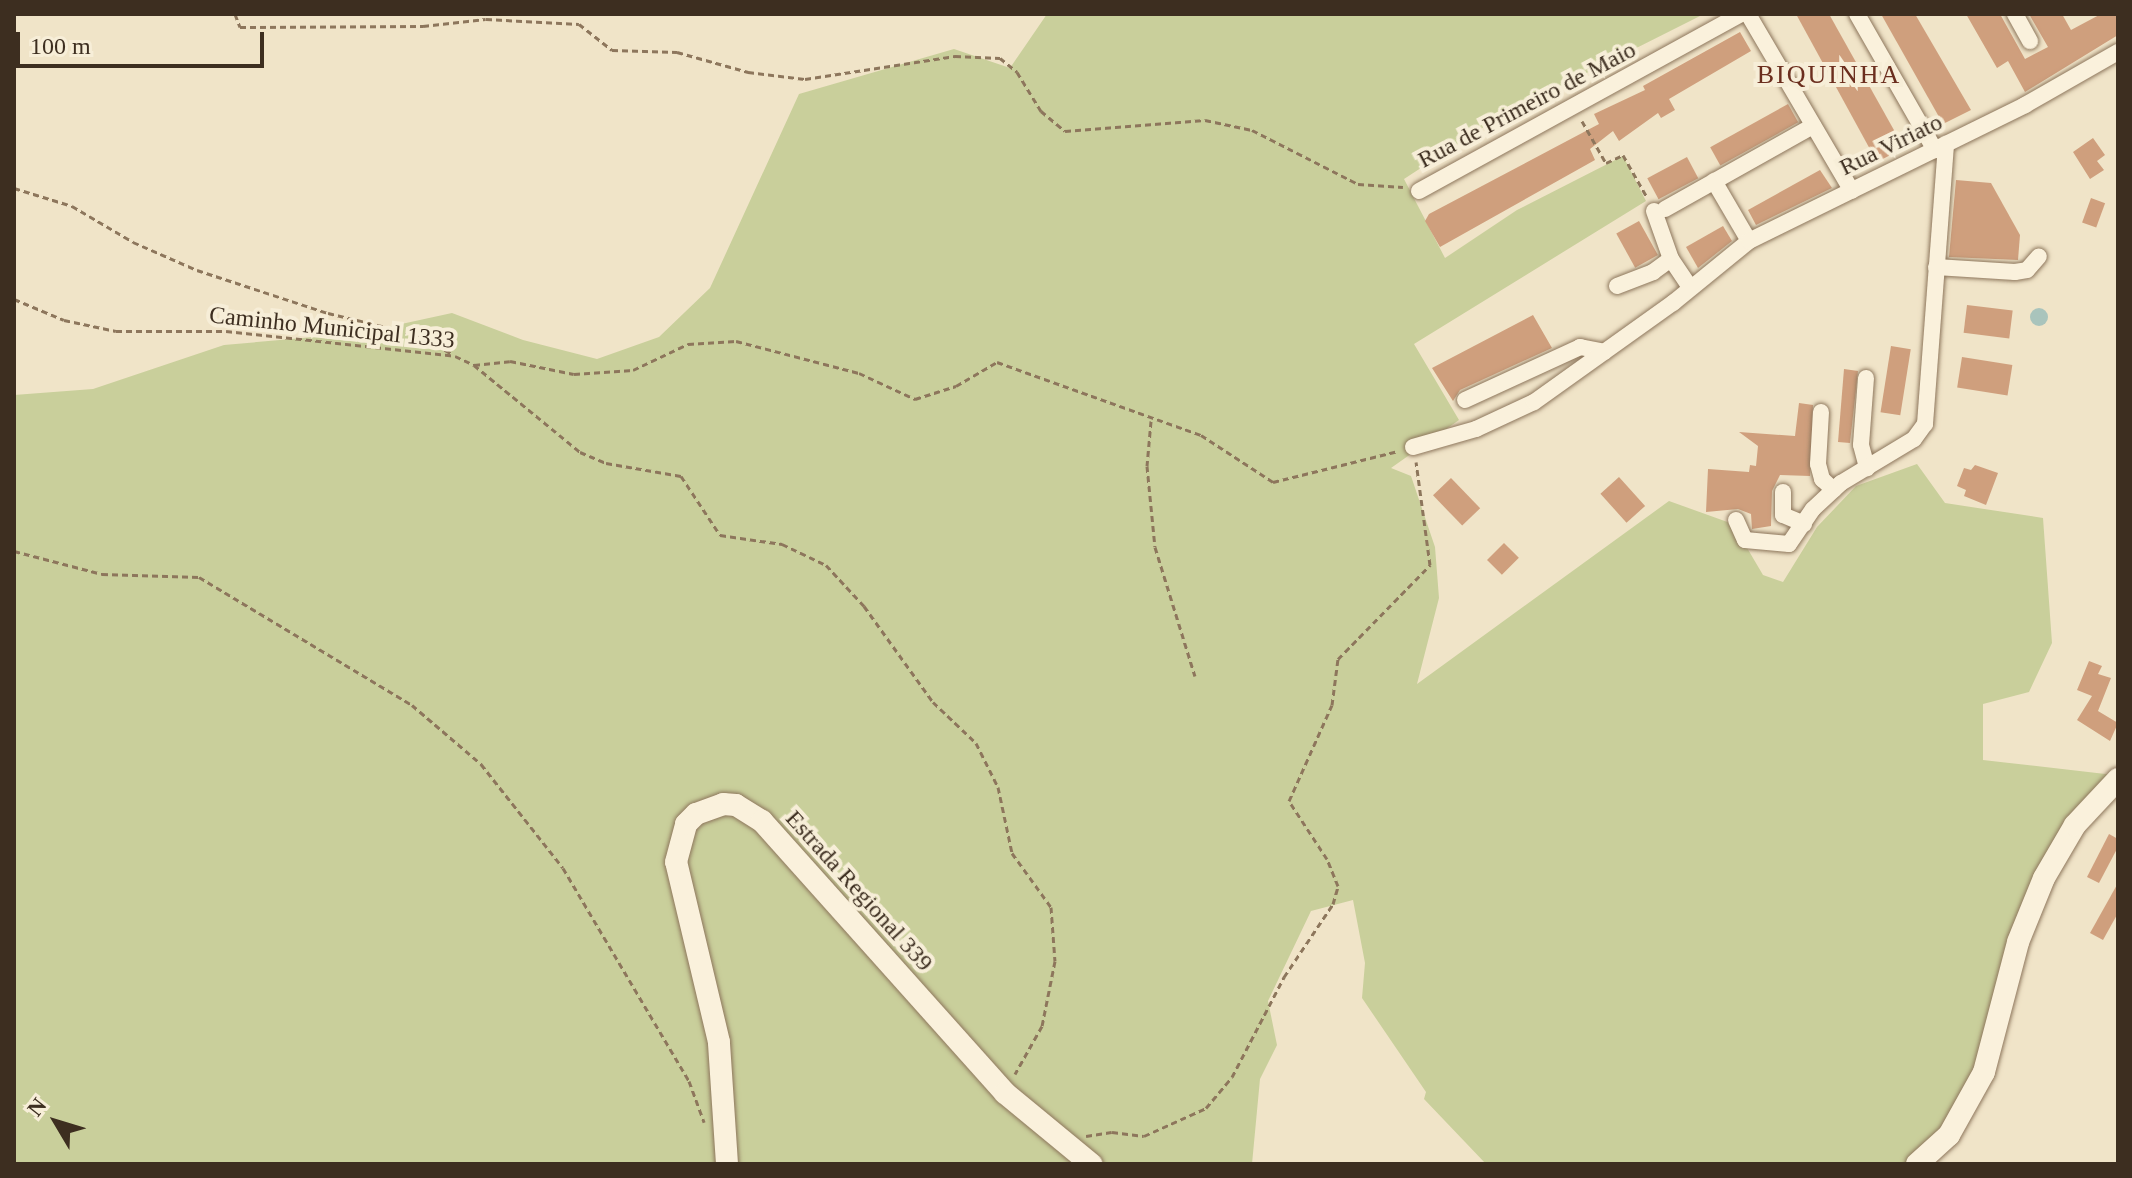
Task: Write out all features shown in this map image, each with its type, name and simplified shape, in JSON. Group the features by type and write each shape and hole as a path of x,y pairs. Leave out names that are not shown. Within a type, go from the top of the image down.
{"main road":[{"path":"1917,1164 1949,1135 1984,1072 2018,942 2056,856 2084,814 2118,779"},
{"name":"Estrada Regional 339","path":"727,1164 719,1042 676,862 686,824 696,814 723,804 749,811 762,821 1005,1093 1059,1141 1091,1164"}],"street":[{"name":"Rua de Primeiro de Maio","path":"1419,191 1741,14"},
{"path":"1748,14 1852,191"},
{"path":"1736,520 1745,540 1789,544 1834,490 1914,439 1925,424 1941,147 1857,14"},
{"path":"2015,14 2030,41"},
{"name":"Rua Viriato","path":"1413,447 1476,429 1534,402 1605,352 1749,241 1941,147 2118,52"},
{"path":"1690,287 1671,259 1660,210 1813,126"},
{"path":"1714,181 1749,241"},
{"path":"1936,267 2015,272 2027,270 2039,256"},
{"path":"1617,286 1653,272 1671,259"},
{"path":"1465,400 1580,347 1605,352"},
{"path":"1866,378 1861,445 1867,468"},
{"path":"1821,412 1818,464 1822,479 1834,490"},
{"path":"1783,492 1783,515 1804,524"}],"path":[{"path":"235,14 240,27 423,26 486,19 579,24 612,50 677,52 748,72 805,79 955,56 1000,58 1017,72 1041,111 1065,131 1205,120 1252,130 1358,184 1419,191"},
{"path":"1574,107 1606,163 1623,155 1660,210"},
{"path":"14,188 72,206 133,242 197,270 328,313 419,335 455,356"},
{"name":"Caminho Municipal 1333","path":"14,299 64,320 116,331 226,331 455,356 474,365 580,452 606,463 681,476 720,535 782,544 826,565 864,606 933,702 976,743 998,787 1012,853 1051,907 1055,922 1055,961 1042,1026 1005,1093"},
{"path":"474,365 510,361 574,374 633,370 688,344 736,341 859,373 915,399 956,386 997,362 1151,421 1201,435 1273,482 1413,447 1430,565 1338,659 1332,705 1289,801 1327,859 1338,886 1333,904 1284,977 1232,1077 1206,1108 1144,1136 1112,1132 1059,1141"},
{"path":"1151,421 1147,466 1155,547 1195,676"},
{"path":"14,551 102,574 199,577 412,705 481,764 563,868 689,1081 697,1111 711,1132 725,1139"}],"green space":[{"path":"1047,14 1704,14 1499,117 1404,179 1445,258 1517,210 1623,156 1646,201 1414,344 1459,420 1391,468 1411,476 1435,547 1439,598 1417,684 1669,501 1733,524 1763,575 1783,582 1817,527 1856,486 1917,464 1945,503 2043,518 2052,643 2029,692 1983,704 1983,760 2114,775 2053,871 1993,1039 1922,1164 1486,1164 1424,1099 1426,1092 1362,998 1365,963 1353,900 1311,911 1268,1001 1277,1045 1260,1079 1252,1164 14,1164 14,395 93,389 224,345 360,333 452,313 523,340 597,359 659,337 710,288 799,94 954,49 1010,68"}],"water":[{"path":"2039,308 2048,317 2039,326 2030,317"}],"building":[{"path":"1796,14 1829,14 1904,148 1877,162"},
{"path":"1881,14 1915,14 1971,110 1943,124"},
{"path":"1966,14 2000,14 2025,59 2048,47 2029,14 2062,14 2071,30 2101,14 2118,14 2118,35 2025,92 2008,61 1997,68"},
{"path":"1740,32 1751,51 1669,99 1675,110 1661,118 1658,113 1619,141 1613,131 1590,149 1595,160 1440,247 1425,221 1429,214 1599,124 1594,114 1645,90 1643,86"},
{"path":"1788,104 1798,122 1720,166 1710,147"},
{"path":"2093,138 2105,155 2097,161 2104,170 2090,179 2073,152"},
{"path":"1687,157 1698,178 1659,199 1647,178"},
{"path":"1820,170 1832,188 1756,225 1748,210"},
{"path":"1956,180 1991,183 2020,235 2018,260 1949,257"},
{"path":"2091,198 2105,203 2096,228 2082,222"},
{"path":"1639,221 1658,255 1635,268 1616,234"},
{"path":"1723,226 1732,241 1698,268 1686,247"},
{"path":"1967,305 2013,311 2009,338 1964,333"},
{"path":"1533,315 1552,348 1460,390 1453,401 1432,368"},
{"path":"1891,346 1911,349 1900,415 1881,412"},
{"path":"1962,357 2012,365 2008,396 1957,388"},
{"path":"1844,369 1858,371 1850,443 1838,442"},
{"path":"1799,403 1813,405 1810,476 1780,475 1772,491 1771,526 1752,529 1751,514 1738,509 1706,512 1708,469 1749,472 1750,465 1756,466 1758,446 1739,432 1795,436"},
{"path":"1975,465 1998,473 1986,505 1964,496 1966,490 1957,486 1964,468 1971,470"},
{"path":"1619,477 1645,506 1627,523 1600,494"},
{"path":"1451,478 1480,508 1462,526 1433,495"},
{"path":"1504,543 1519,558 1502,575 1487,560"},
{"path":"2089,661 2102,666 2098,674 2111,678 2098,711 2118,723 2110,741 2077,720 2092,696 2077,690"},
{"path":"2109,834 2118,839 2118,847 2099,883 2087,877"},
{"path":"2118,883 2118,913 2103,940 2090,933"}],"district":[{"name":"BIQUINHA","path":"1829,75"}]}
